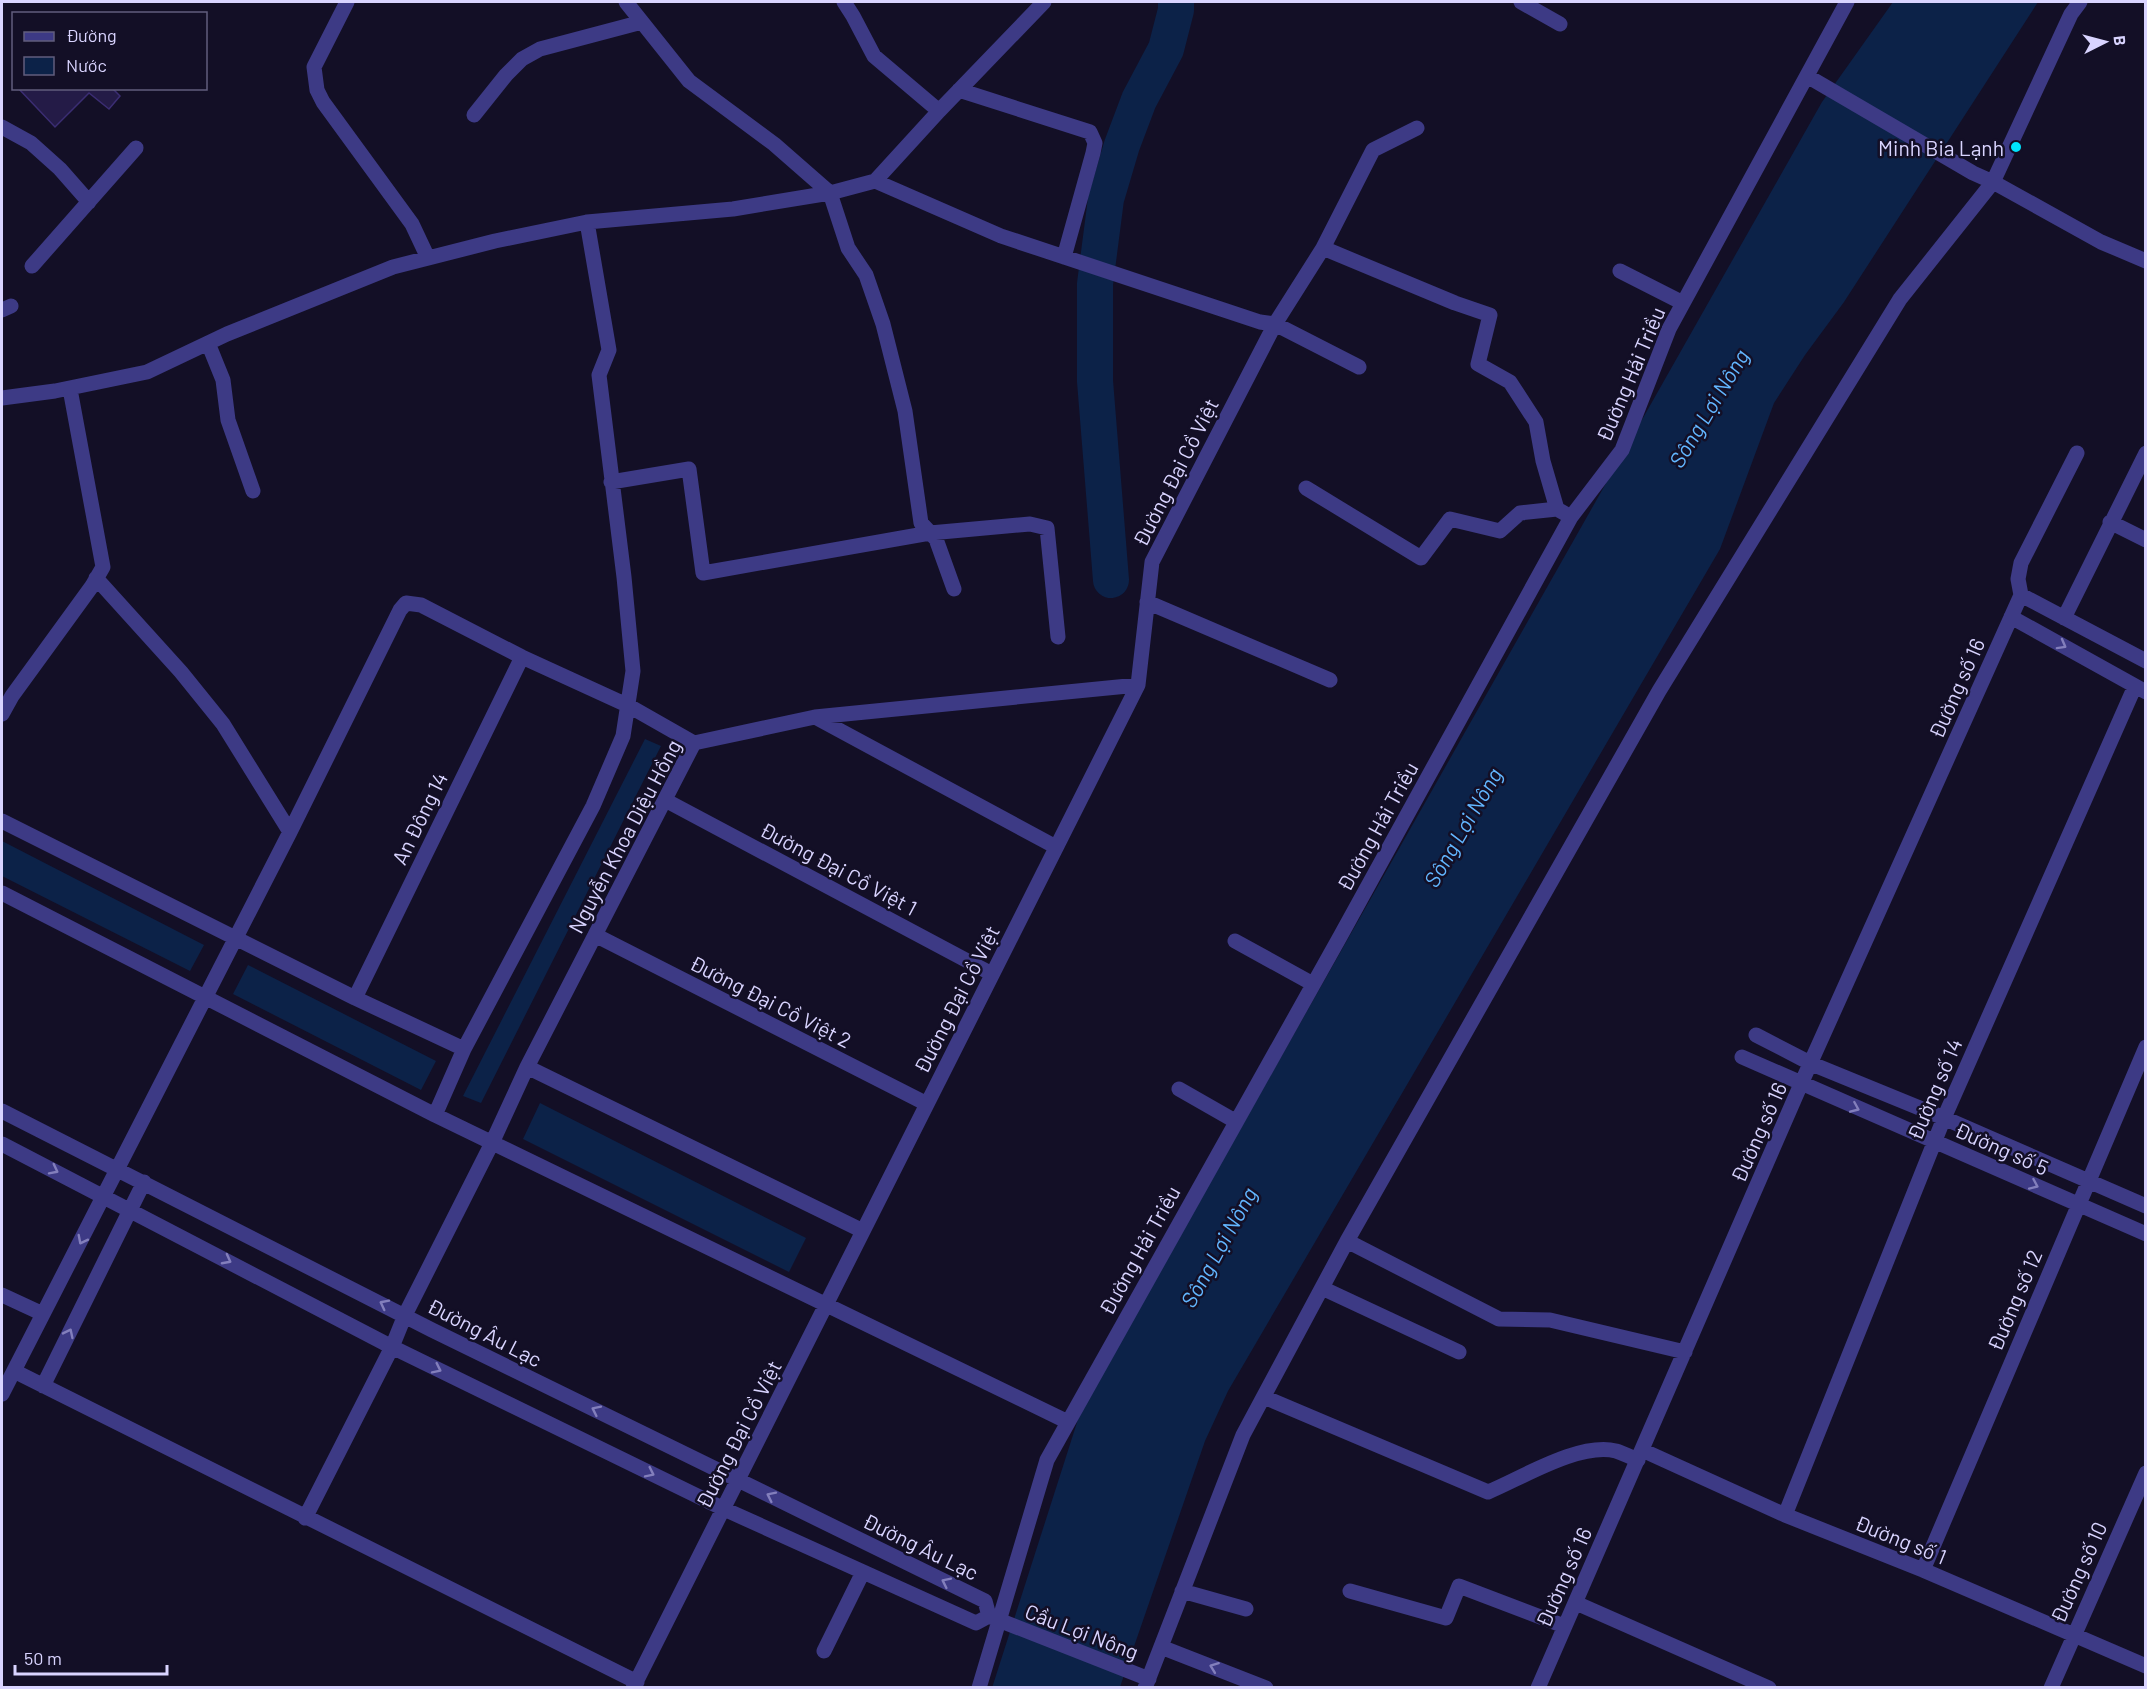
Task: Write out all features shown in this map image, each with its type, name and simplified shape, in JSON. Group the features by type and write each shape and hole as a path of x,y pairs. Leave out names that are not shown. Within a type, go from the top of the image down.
{"street":[{"path":"347,2 314,67 317,90 322,102 412,224 428,258"},
{"path":"626,2 689,81 774,144 830,193 848,248 866,275 883,324 905,411 921,523 936,539 954,590"},
{"path":"844,2 874,56 939,111"},
{"path":"2,398 70,389 147,372 208,343 393,267 495,241 587,222 733,209 830,193 875,182 958,90 1044,2"},
{"path":"1521,2 1560,24"},
{"name":"Đường Hải Triều","path":"979,1688 994,1619 1047,1460 1571,517 1622,450 1669,329 1847,2"},
{"path":"1147,1683 1243,1435 1347,1241 1659,691 1900,299 1993,182 2071,14 2080,2"},
{"path":"474,115 522,59 540,49 642,22"},
{"path":"1807,76 1973,173 2101,242 2145,261"},
{"path":"958,90 1090,132 1095,143 1094,153 1071,259"},
{"path":"2,127 31,143 60,169 89,202"},
{"name":"Đường Đại Cồ Việt","path":"635,1686 1138,685 1152,562 1275,324 1323,248 1373,150 1417,128"},
{"path":"32,266 136,148"},
{"path":"875,182 1001,236 1260,322 1275,324 1359,367"},
{"path":"435,1115 464,1049 593,806 623,736 629,706 633,671 599,375 609,350 587,222"},
{"path":"1323,248 1455,303 1490,315 1478,364 1510,381 1536,422 1543,461 1557,509"},
{"path":"1620,271 1683,303"},
{"path":"208,343 224,380 228,420 253,491"},
{"path":"2,714 7,694 103,567 70,389"},
{"path":"2077,453 2021,563 2018,579 2021,595 2145,661"},
{"path":"2064,618 2145,453"},
{"path":"611,482 689,469 703,573 930,533 1030,524 1047,528 1058,638"},
{"path":"1306,488 1420,558 1450,519 1500,531 1520,513 1557,509 1571,517"},
{"path":"2110,522 2145,540"},
{"path":"96,578 181,672 223,724 290,832"},
{"name":"Đường số 16","path":"1538,1688 1801,1084 1812,1064 2021,595"},
{"path":"2,1395 290,832 400,610 406,603 421,605 522,657 629,706 694,743"},
{"path":"1147,603 1330,680"},
{"path":"2011,617 2140,689"},
{"name":"An Đông 14","path":"354,998 522,657"},
{"name":"Nguyễn Khoa Diệu Hồng","path":"305,1518 392,1347 405,1315 492,1143 527,1067 694,743 815,717 1138,685"},
{"name":"Đường số 14","path":"1785,1515 1944,1118 2140,689"},
{"path":"815,717 1056,847"},
{"name":"Đường Đại Cồ Việt 1","path":"665,800 992,974"},
{"path":"2,820 354,998 464,1049"},
{"path":"2,892 435,1115 1068,1422"},
{"name":"Đường Đại Cồ Việt 2","path":"595,935 927,1104"},
{"path":"1235,941 1312,984"},
{"name":"Đường số 5","path":"1756,1035 1812,1064 1944,1118 2145,1206"},
{"name":"Đường số 12","path":"1923,1570 2145,1047"},
{"name":"Đường số 5","path":"1742,1057 2145,1234"},
{"path":"527,1067 863,1231"},
{"path":"1179,1089 1236,1121"},
{"name":"Đường Âu Lạc","path":"2,1111 405,1315 985,1601 994,1619"},
{"path":"2,1144 392,1347 724,1509 976,1623 994,1619"},
{"path":"43,1386 144,1182"},
{"path":"1347,1241 1499,1318 1550,1320 1685,1352"},
{"path":"1322,1287 1459,1352"},
{"path":"2,1295 43,1314"},
{"path":"14,1371 635,1686"},
{"name":"Đường số 1","path":"1263,1397 1488,1491 1514,1482 1557,1459 1591,1451 1614,1450 1640,1455 1923,1570 2145,1666"},
{"name":"Đường số 10","path":"2051,1688 2072,1636 2144,1483"},
{"path":"824,1651 863,1572"},
{"path":"1350,1591 1446,1618 1459,1586 1564,1626"},
{"path":"1182,1591 1246,1609"},
{"path":"1576,1603 1769,1688"},
{"name":"Cầu Lợi Nông","path":"994,1619 1127,1671 1147,1683"},
{"path":"1161,1647 1266,1688"}],"water":[{"name":"Sông Lợi Nông","path":"1893,2 2038,2 1844,302 1805,355 1774,403 1720,549 1228,1391 1205,1441 1120,1687 992,1688 1081,1410 1822,102"},
{"path":"645,739 661,746 481,1103 463,1096"},
{"path":"2,841 204,945 190,971 2,876"},
{"path":"248,965 436,1061 421,1090 233,994"},
{"path":"540,1103 806,1238 789,1272 523,1139"}],"building":[{"path":"20,90 114,90 120,96 109,109 89,93 55,127"}],"waterway":[{"path":"1111,580 1095,381 1095,284 1106,199 1122,145 1139,100 1166,49 1176,2"}],"place":[{"name":"Minh Bia Lạnh","path":"2016,147"}]}
